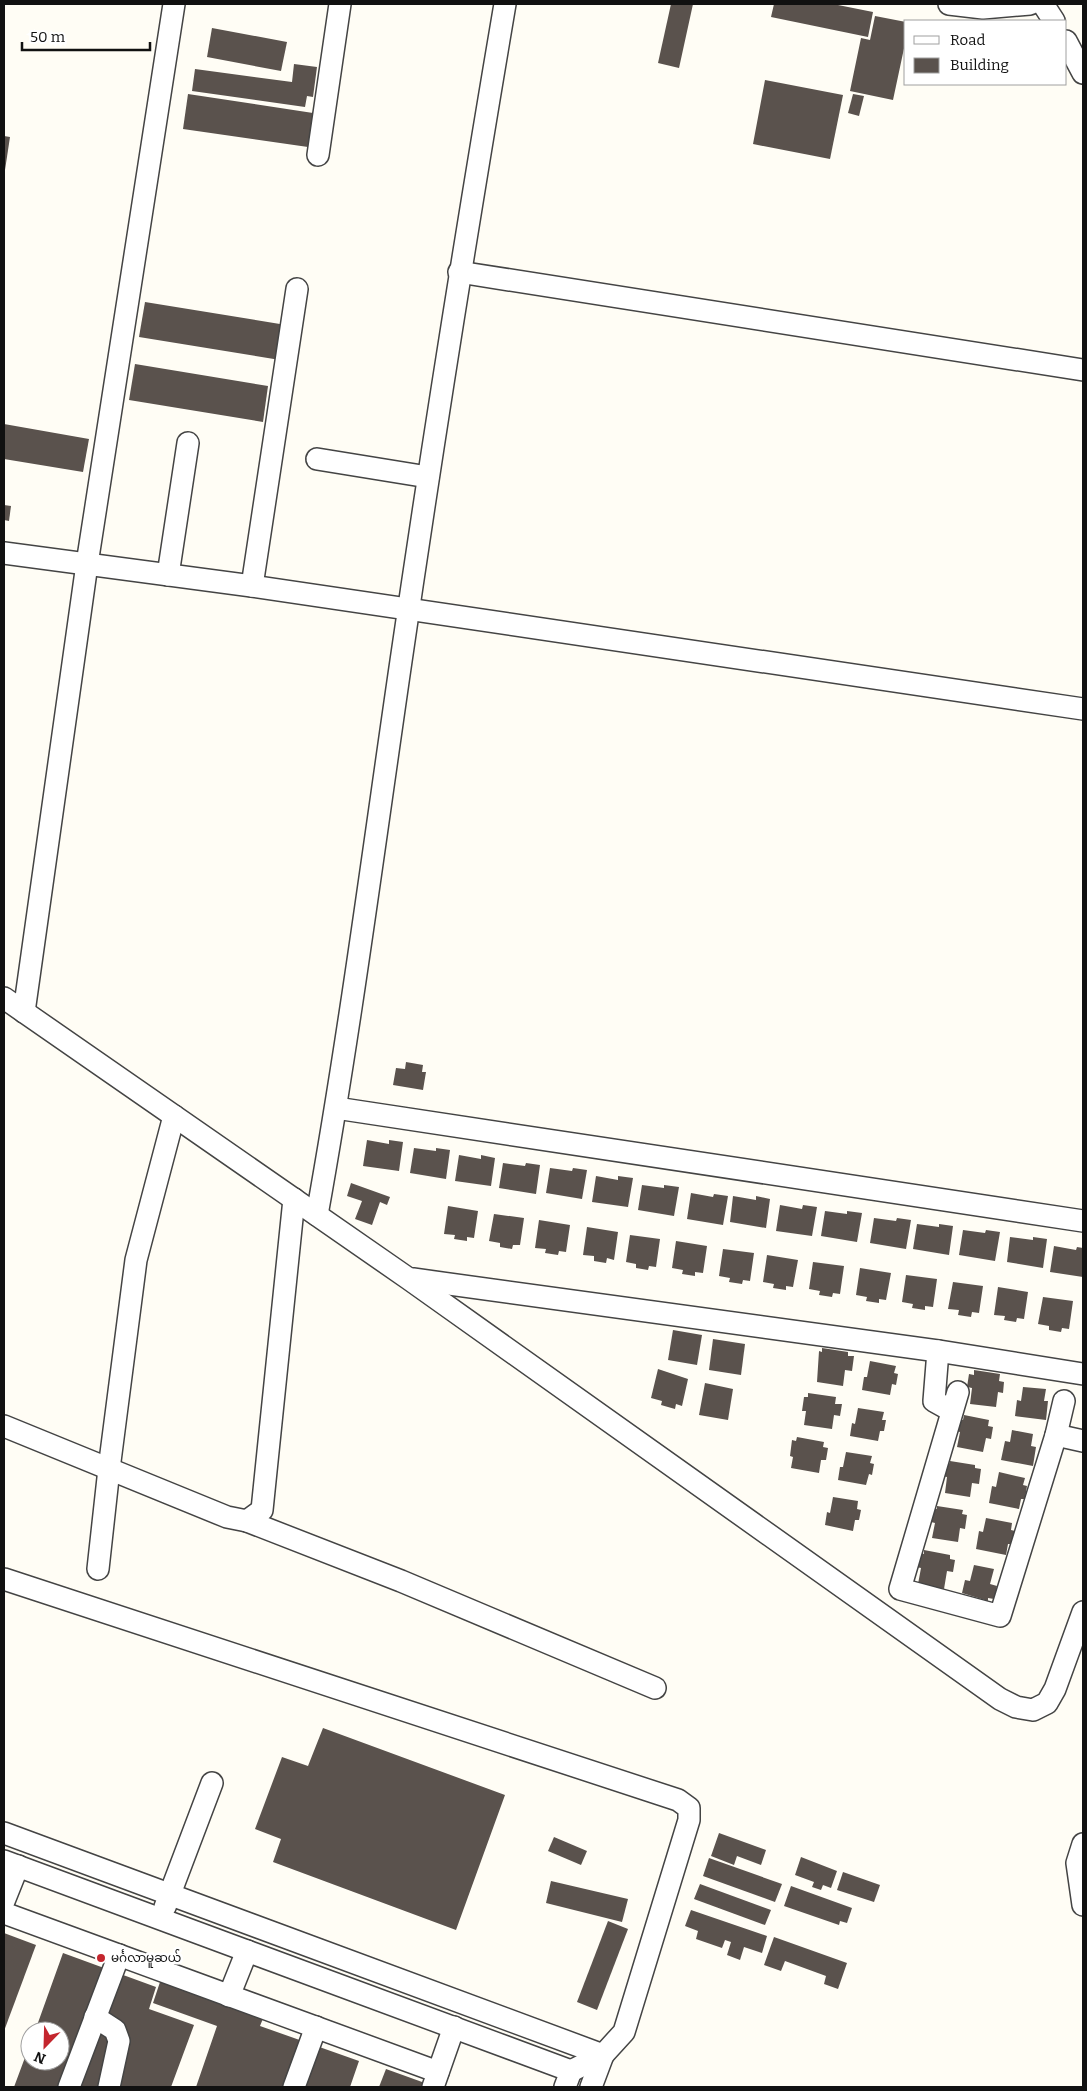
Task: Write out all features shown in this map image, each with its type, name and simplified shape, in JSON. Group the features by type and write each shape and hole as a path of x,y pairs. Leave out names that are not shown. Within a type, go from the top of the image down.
{"street":[{"path":"24,1012 87,564 174,4"},
{"path":"318,155 340,4"},
{"path":"317,1215 336,1108 459,272 505,4"},
{"path":"949,4 983,8 1030,4"},
{"path":"1043,4 1053,20"},
{"path":"1067,43 1083,73"},
{"path":"459,272 1083,370"},
{"path":"252,586 297,289"},
{"path":"168,575 188,443"},
{"path":"317,459 428,477"},
{"path":"4,553 252,586 1083,709"},
{"path":"4,998 409,1279 1000,1699 1016,1707 1033,1710 1047,1703 1055,1689 1083,1612"},
{"path":"336,1108 1083,1221"},
{"path":"98,1569 136,1260 174,1116"},
{"path":"247,1521 262,1510 294,1199"},
{"path":"409,1279 938,1351 1083,1374"},
{"path":"938,1351 934,1401 955,1402 900,1589 1000,1616 1056,1435 1064,1401"},
{"path":"4,1426 227,1517 247,1521 400,1581 655,1688"},
{"path":"1056,1435 1083,1441"},
{"path":"4,1579 678,1800 688,1808 689,1820 624,2032 603,2054 568,2079 454,2027 11,1864 4,1901"},
{"path":"160,1919 212,1783"},
{"path":"4,1833 603,2054"},
{"path":"1083,1844 1077,1863 1083,1905"},
{"path":"4,1913 316,2027 435,2080 454,2027"},
{"path":"229,1996 247,1951"},
{"path":"69,2087 119,1955"},
{"path":"96,2017 115,2030 119,2041 109,2087"},
{"path":"294,2087 316,2027"},
{"path":"591,2087 603,2054"}],"building":[{"path":"671,4 693,4 679,68 658,63"},
{"path":"774,4 833,4 873,12 868,37 771,17"},
{"path":"875,16 904,22 904,48 893,100 850,91 861,38 870,40"},
{"path":"212,28 287,42 281,71 207,57"},
{"path":"294,64 317,67 313,97 307,96 305,107 192,91 195,69 292,82"},
{"path":"765,80 843,95 830,159 753,144"},
{"path":"188,94 313,113 308,147 183,129"},
{"path":"853,94 864,96 859,116 848,113"},
{"path":"4,136 10,137 5,170 4,170"},
{"path":"145,302 286,325 280,360 139,337"},
{"path":"135,364 268,386 263,422 129,400"},
{"path":"4,424 89,439 83,472 4,459"},
{"path":"4,505 11,506 9,521 4,520"},
{"path":"406,1062 423,1065 422,1072 426,1072 423,1090 393,1085 396,1068 405,1069"},
{"path":"367,1140 389,1144 389,1140 403,1142 399,1171 363,1166"},
{"path":"414,1148 436,1151 436,1148 450,1150 446,1179 410,1173"},
{"path":"459,1155 481,1159 481,1155 495,1158 491,1186 455,1181"},
{"path":"503,1163 525,1166 526,1163 540,1165 536,1194 499,1188"},
{"path":"550,1168 572,1171 573,1168 587,1170 582,1199 546,1193"},
{"path":"596,1176 618,1180 618,1176 633,1178 628,1207 592,1202"},
{"path":"351,1183 390,1197 387,1205 380,1202 372,1225 355,1219 362,1201 347,1196"},
{"path":"642,1185 664,1188 664,1185 679,1187 674,1216 638,1210"},
{"path":"691,1193 713,1197 714,1194 728,1196 723,1225 687,1219"},
{"path":"733,1196 756,1200 756,1196 770,1199 766,1228 730,1222"},
{"path":"780,1205 802,1209 803,1205 817,1207 812,1236 776,1231"},
{"path":"448,1206 478,1211 474,1238 467,1237 467,1241 454,1239 455,1235 444,1234"},
{"path":"825,1211 847,1214 847,1211 862,1213 857,1242 821,1236"},
{"path":"494,1214 524,1218 520,1245 513,1245 512,1249 500,1247 500,1243 489,1241"},
{"path":"874,1218 896,1221 897,1218 911,1220 906,1249 870,1243"},
{"path":"539,1220 570,1225 566,1252 559,1251 558,1255 545,1253 546,1249 535,1248"},
{"path":"917,1224 939,1227 939,1224 953,1226 949,1255 913,1249"},
{"path":"587,1227 618,1232 614,1260 607,1258 606,1263 594,1261 594,1256 583,1255"},
{"path":"963,1230 985,1233 986,1230 1000,1232 995,1261 959,1255"},
{"path":"630,1235 660,1239 656,1267 649,1266 648,1270 636,1268 636,1264 626,1262"},
{"path":"1010,1237 1033,1240 1033,1237 1047,1239 1043,1268 1007,1262"},
{"path":"676,1241 707,1246 703,1273 695,1272 695,1276 682,1274 683,1270 672,1268"},
{"path":"1054,1246 1076,1250 1077,1247 1083,1248 1083,1277 1050,1272"},
{"path":"723,1249 754,1253 750,1281 743,1280 742,1284 729,1282 730,1278 719,1276"},
{"path":"767,1255 798,1260 793,1287 786,1286 786,1290 773,1288 774,1284 763,1282"},
{"path":"813,1262 844,1266 840,1294 833,1293 832,1297 819,1295 820,1291 809,1289"},
{"path":"860,1268 891,1273 886,1300 879,1299 879,1303 866,1301 867,1297 856,1295"},
{"path":"906,1275 937,1279 933,1307 925,1306 925,1310 912,1308 913,1304 902,1302"},
{"path":"953,1282 983,1286 979,1313 972,1312 971,1317 958,1315 959,1310 948,1309"},
{"path":"998,1287 1028,1292 1024,1319 1017,1318 1016,1322 1004,1320 1005,1316 994,1315"},
{"path":"1043,1297 1073,1301 1069,1329 1062,1328 1061,1332 1049,1330 1049,1326 1038,1324"},
{"path":"673,1330 702,1335 697,1365 668,1360"},
{"path":"713,1339 745,1344 741,1375 709,1370"},
{"path":"822,1348 848,1352 848,1356 854,1356 852,1371 845,1370 843,1386 817,1382 819,1351 822,1352"},
{"path":"870,1361 896,1366 894,1373 898,1374 896,1385 892,1384 890,1395 862,1390 864,1377 867,1377"},
{"path":"658,1369 688,1379 682,1406 676,1404 675,1409 661,1405 662,1401 651,1398"},
{"path":"974,1370 1000,1374 999,1381 1004,1382 1003,1393 998,1392 996,1407 970,1404 972,1388 967,1387 969,1374 974,1375"},
{"path":"705,1383 733,1389 728,1420 699,1415"},
{"path":"1023,1387 1046,1389 1044,1401 1048,1401 1046,1420 1015,1416 1017,1400 1021,1401"},
{"path":"808,1393 836,1397 835,1404 842,1404 840,1416 834,1415 832,1429 804,1425 806,1411 802,1411 804,1397 808,1397"},
{"path":"858,1408 884,1412 882,1420 886,1420 884,1431 880,1431 878,1441 850,1436 852,1423 855,1424"},
{"path":"964,1415 989,1420 988,1426 993,1427 991,1439 986,1438 983,1452 957,1447 960,1432 956,1431 958,1419 963,1420"},
{"path":"1012,1430 1033,1434 1031,1446 1036,1447 1033,1466 1001,1460 1005,1441 1010,1442"},
{"path":"797,1437 824,1442 823,1447 828,1448 826,1460 821,1460 819,1473 791,1468 793,1457 790,1456 792,1440 796,1441"},
{"path":"846,1452 872,1456 870,1463 874,1464 872,1475 869,1474 866,1485 838,1480 840,1467 843,1467"},
{"path":"950,1461 975,1465 975,1468 981,1469 979,1484 972,1483 970,1497 945,1493 947,1477 942,1476 944,1463 949,1464"},
{"path":"999,1472 1025,1478 1023,1485 1027,1486 1025,1499 1021,1499 1019,1509 989,1503 992,1486 996,1487"},
{"path":"833,1497 858,1501 857,1509 861,1510 859,1520 855,1520 853,1531 825,1525 827,1512 830,1513"},
{"path":"937,1506 963,1510 962,1514 967,1515 965,1529 960,1528 958,1542 932,1538 935,1523 931,1522 933,1508 937,1509"},
{"path":"986,1518 1012,1523 1011,1530 1015,1531 1012,1544 1008,1544 1006,1555 976,1549 979,1531 983,1532"},
{"path":"924,1550 950,1555 950,1559 955,1560 953,1572 947,1571 944,1589 918,1584 921,1568 916,1567 919,1552 924,1554"},
{"path":"974,1565 994,1569 990,1584 997,1586 994,1599 988,1598 988,1601 962,1593 965,1580 970,1581"},
{"path":"323,1728 505,1795 456,1930 273,1862 281,1839 255,1829 282,1757 308,1766"},
{"path":"719,1833 766,1850 761,1865 737,1856 734,1865 711,1856"},
{"path":"554,1837 587,1851 581,1865 548,1851"},
{"path":"801,1857 837,1871 831,1888 823,1885 821,1890 812,1887 814,1882 795,1875"},
{"path":"709,1858 782,1884 775,1902 703,1876"},
{"path":"843,1872 880,1885 874,1902 837,1890"},
{"path":"551,1881 628,1899 622,1922 546,1903"},
{"path":"700,1884 771,1910 765,1925 694,1899"},
{"path":"791,1886 852,1908 847,1923 840,1921 839,1925 784,1906"},
{"path":"691,1910 767,1936 762,1953 744,1947 740,1960 727,1955 731,1942 725,1940 722,1948 696,1939 698,1931 685,1926"},
{"path":"608,1921 628,1929 597,2010 577,2002"},
{"path":"4,1933 36,1945 4,2031"},
{"path":"774,1937 847,1963 838,1989 824,1984 826,1976 785,1961 781,1971 764,1965"},
{"path":"63,1953 156,1987 149,2009 194,2025 171,2087 14,2087 20,2071 70,2071 70,2021 39,2021"},
{"path":"161,1979 264,2016 260,2026 359,2061 350,2087 196,2087 217,2026 153,2003"},
{"path":"386,2069 436,2087 379,2087"}],"place":[{"name":"မင်္ဂလာမူဆယ်","path":"101,1958"}]}
